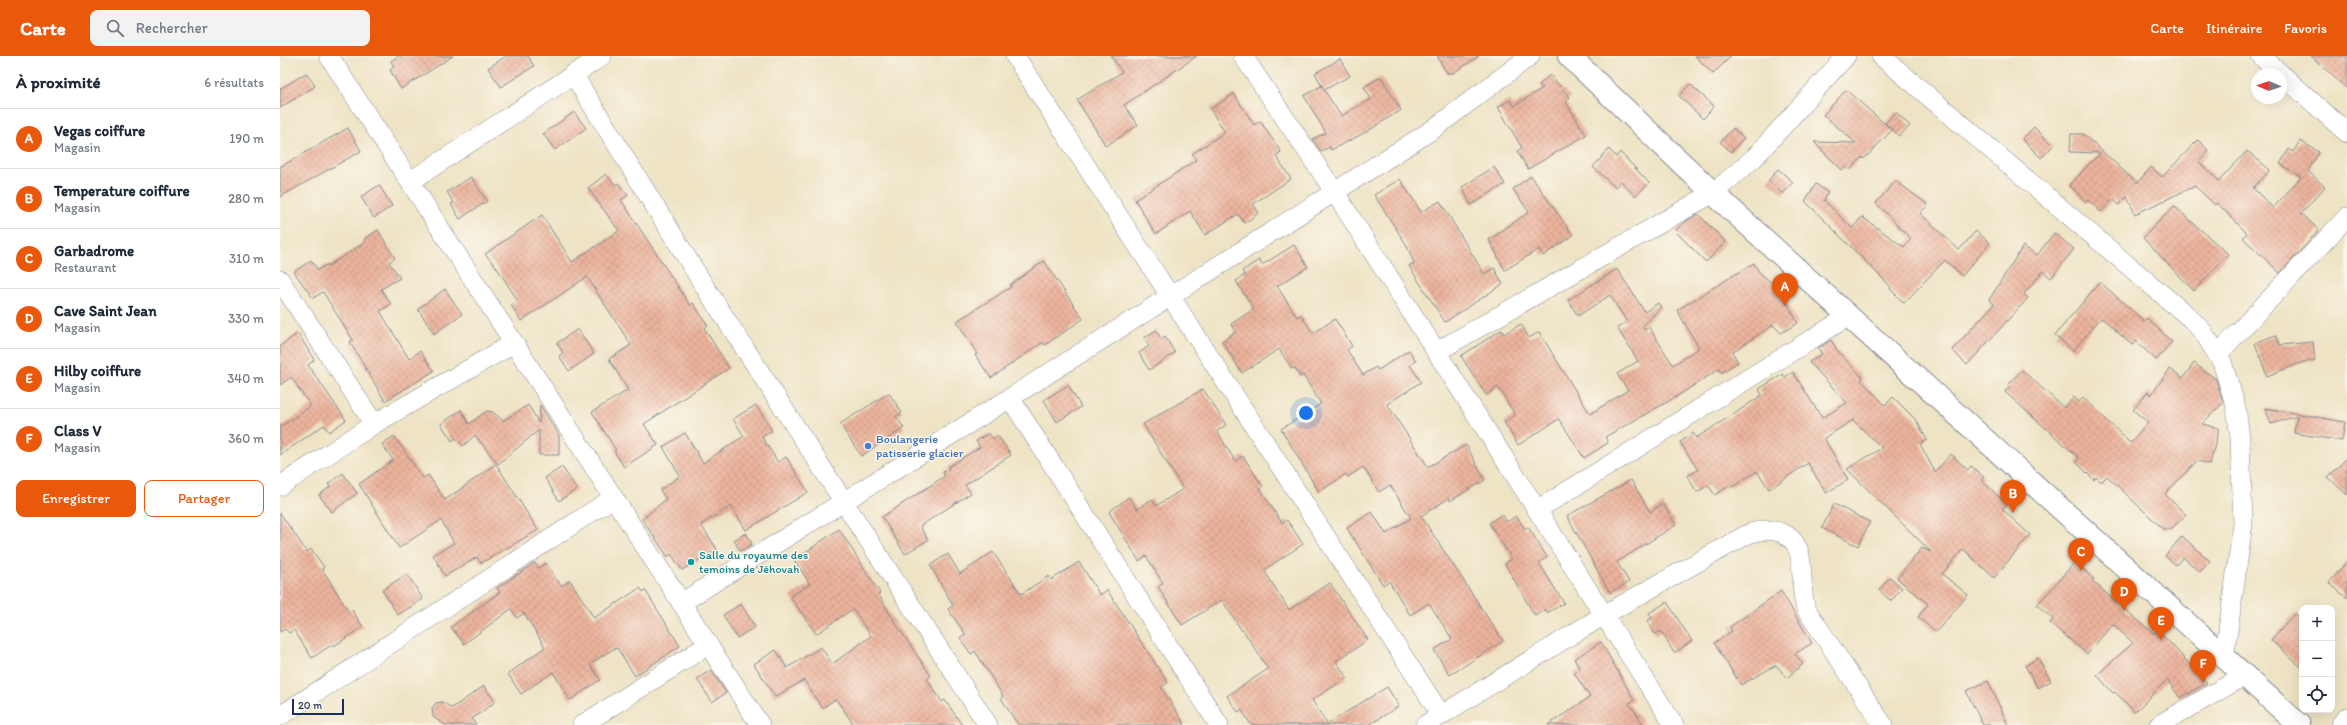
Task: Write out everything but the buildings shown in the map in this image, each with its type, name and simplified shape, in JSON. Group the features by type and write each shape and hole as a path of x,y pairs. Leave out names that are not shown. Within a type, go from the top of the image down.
{"street":[{"path":"329,56 411,181 760,725"},
{"path":"411,181 602,56"},
{"path":"1016,56 1171,296 1433,720 1604,615 1746,535 1759,530 1774,530 1786,534 1796,543 1800,557 1802,600 1806,609 1883,725"},
{"path":"1243,56 1334,191 1674,725"},
{"path":"681,603 1010,398 1432,130 1530,56"},
{"path":"1569,56 1713,193 2224,659 2299,725"},
{"path":"1436,352 1713,193 1754,158 1846,56"},
{"path":"1881,56 2190,318 2203,332 2218,354 2236,407 2244,497 2244,524 2224,659"},
{"path":"2261,56 2347,133"},
{"path":"573,74 705,287 843,503 988,725"},
{"path":"2218,354 2347,217"},
{"path":"280,280 374,424"},
{"path":"1537,510 1849,316"},
{"path":"280,486 374,424 514,343"},
{"path":"1010,398 1219,725"},
{"path":"280,716 613,498"},
{"path":"582,725 708,645"},
{"path":"2163,724 2244,676"},
{"path":"2340,725 2347,717"}],"place":[{"name":"Vegas coiffure","path":"1785,306"},
{"name":"Boulangerie patisserie glacier","path":"868,446"},
{"name":"Temperature coiffure","path":"2013,513"},
{"name":"Salle du royaume des temoins de Jéhovah","path":"691,562"},
{"name":"Garbadrome","path":"2081,571"},
{"name":"Cave Saint Jean","path":"2124,611"},
{"name":"Hilby coiffure","path":"2161,640"},
{"name":"Class V","path":"2203,683"}]}
